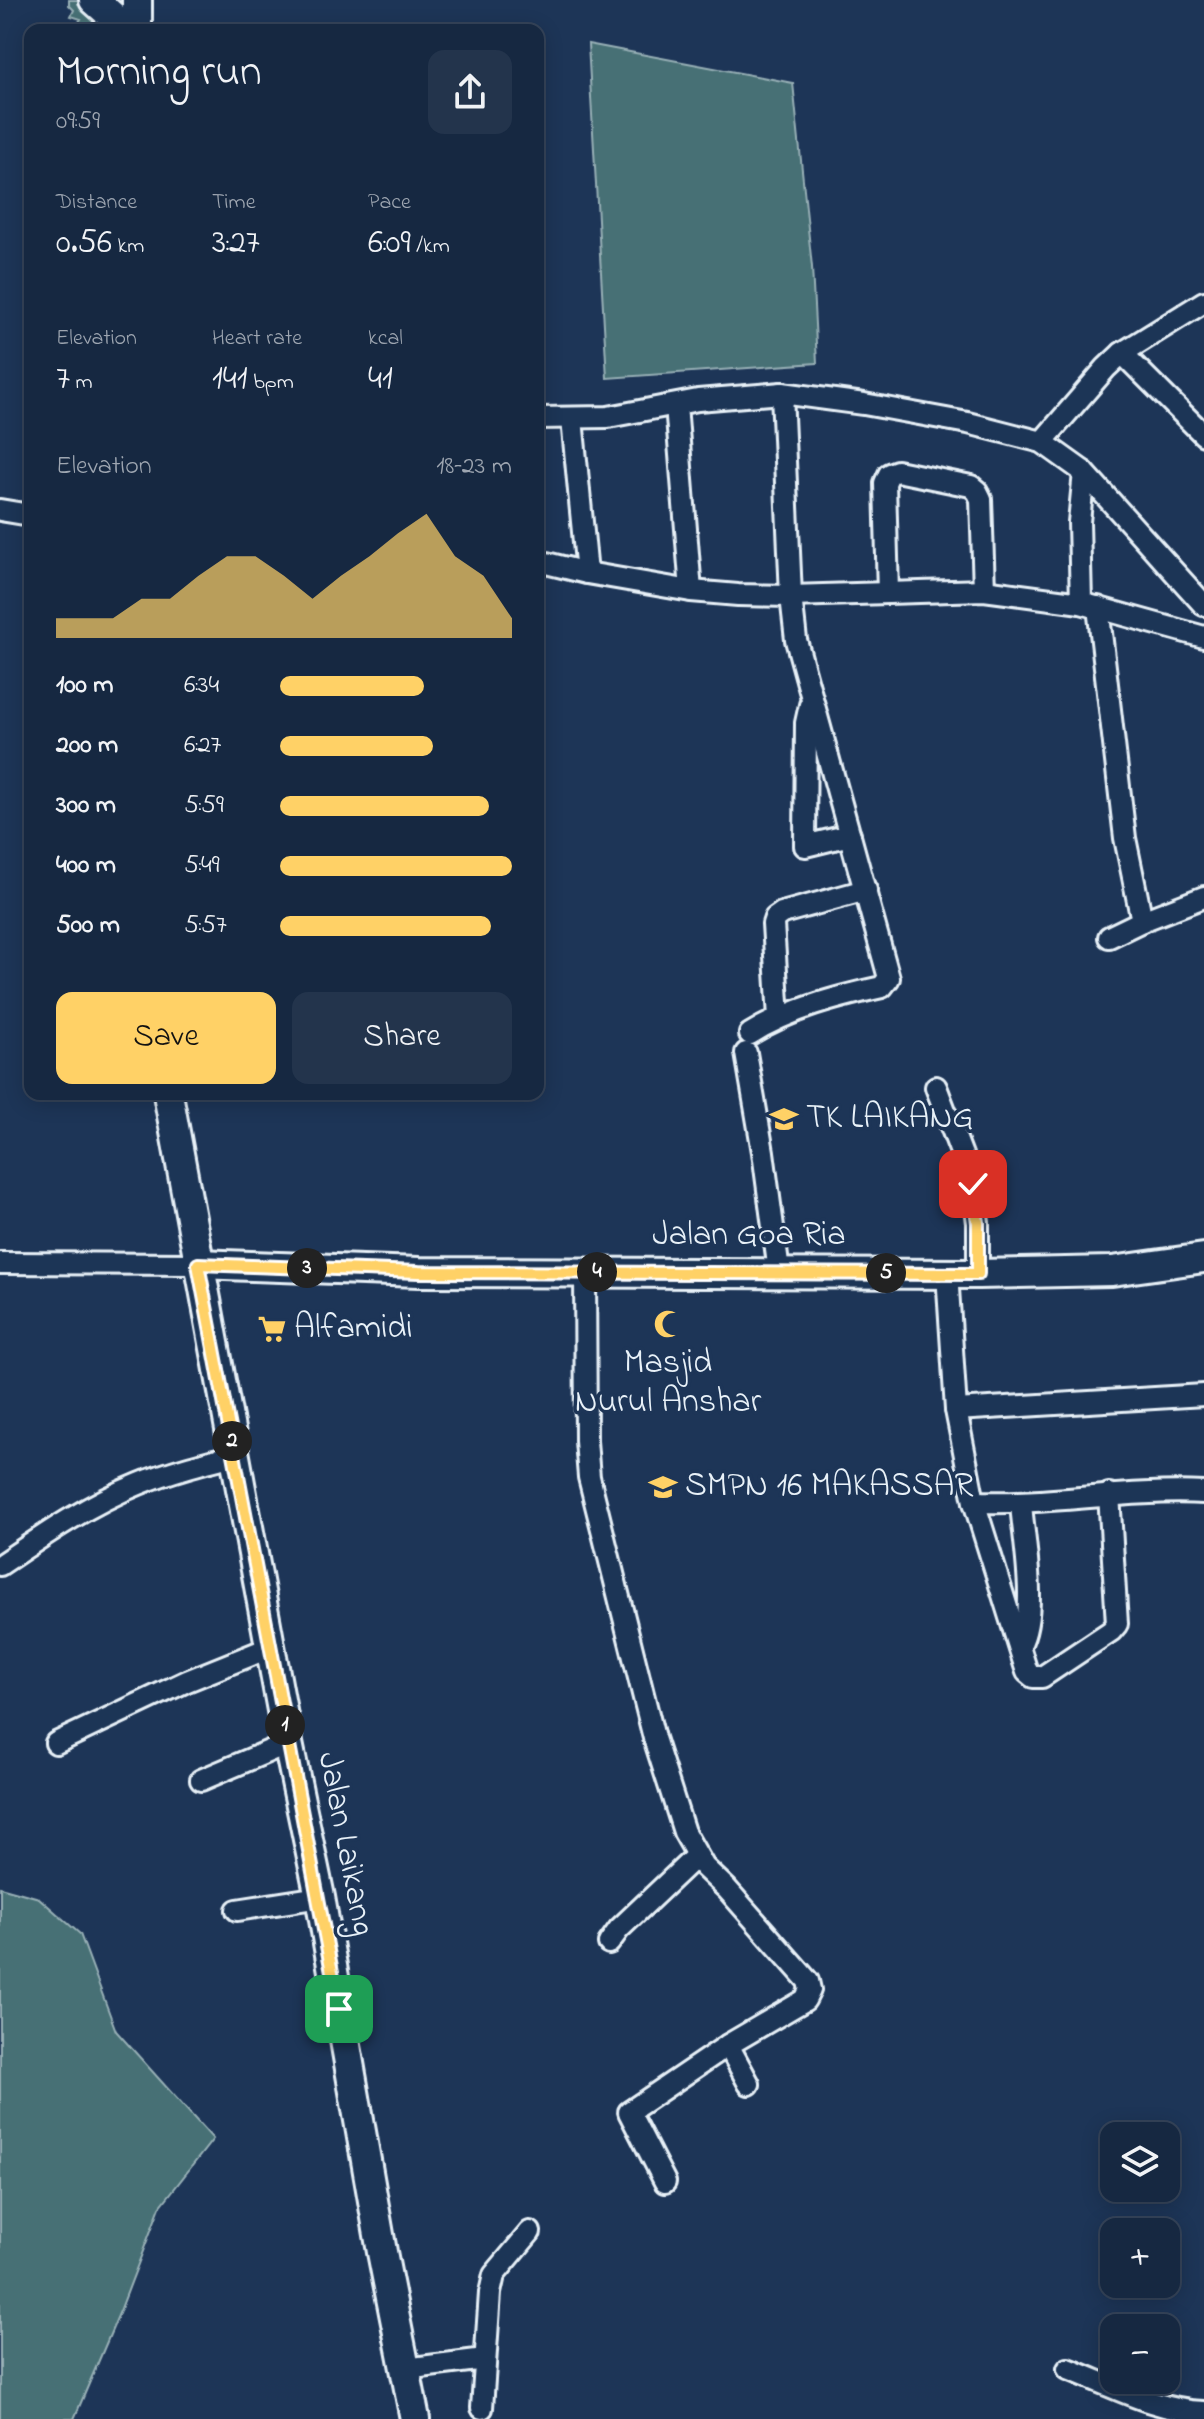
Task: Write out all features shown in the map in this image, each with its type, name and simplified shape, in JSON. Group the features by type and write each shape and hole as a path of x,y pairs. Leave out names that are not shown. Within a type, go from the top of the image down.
{"main road":[{"path":"94,0 121,24"},
{"path":"137,0 137,24"},
{"name":"Jalan Laikang","path":"169,1100 415,2419"},
{"name":"Jalan Goa Ria","path":"198,1264 419,1272 978,1274 1112,1271 1204,1258"}],"street":[{"path":"1042,442 1122,353 1204,302"},
{"path":"1122,353 1201,425"},
{"path":"779,1272 748,1043 779,1018 837,997 882,987 889,978 796,640 791,596 782,393"},
{"path":"544,418 608,417 727,397 782,393 968,423 1042,442 1084,472 1204,605"},
{"path":"676,405 691,591"},
{"path":"572,419 587,573"},
{"path":"888,593 885,483 889,474 897,471 971,486 977,491 981,499 984,590"},
{"path":"1084,472 1079,522 1125,838 1142,921"},
{"path":"0,510 24,514"},
{"path":"544,562 691,591 791,596 984,590 1090,605 1204,637"},
{"path":"812,701 806,723 805,846 850,835"},
{"path":"779,1018 775,918 782,913 866,890"},
{"path":"1109,937 1204,897"},
{"path":"936,1087 973,1184 978,1223 978,1274"},
{"path":"0,1263 198,1264"},
{"path":"585,1272 586,1441 593,1500 654,1738 684,1832 696,1856 808,1981 810,1990 805,2000 728,2045 629,2112 665,2182"},
{"path":"947,1273 956,1410 974,1502 1027,1672 1033,1677 1042,1677 1117,1624 1109,1494"},
{"path":"956,1410 1204,1395"},
{"path":"0,1565 72,1518 120,1492 177,1470 234,1455"},
{"path":"974,1502 1021,1504 1109,1494 1204,1493"},
{"path":"1020,1645 1028,1624 1021,1504"},
{"path":"56,1743 187,1681 271,1647"},
{"path":"201,1780 288,1743"},
{"path":"609,1943 619,1929 696,1856"},
{"path":"237,1910 320,1897"},
{"path":"728,2045 749,2084"},
{"path":"482,2408 494,2275 530,2232"},
{"path":"405,2369 485,2359"},
{"path":"1068,2369 1152,2401 1187,2411 1204,2412"}],"green space":[{"path":"69,0 105,0 123,24 77,24 81,19 71,16 74,10"},
{"path":"588,44 793,83 812,267 817,363 607,378"},
{"path":"0,1887 39,1898 80,1934 116,2031 213,2139 160,2207 74,2419 0,2419"}],"place":[{"name":"TK LAIKANG","path":"784,1119"},
{"name":"Masjid Nurul Anshar","path":"668,1324"},
{"name":"Alfamidi","path":"272,1329"},
{"name":"SMPN 16 MAKASSAR","path":"663,1487"}],"route":[{"path":"339,2009 198,1264 419,1272 978,1274 978,1223 973,1184"}]}
